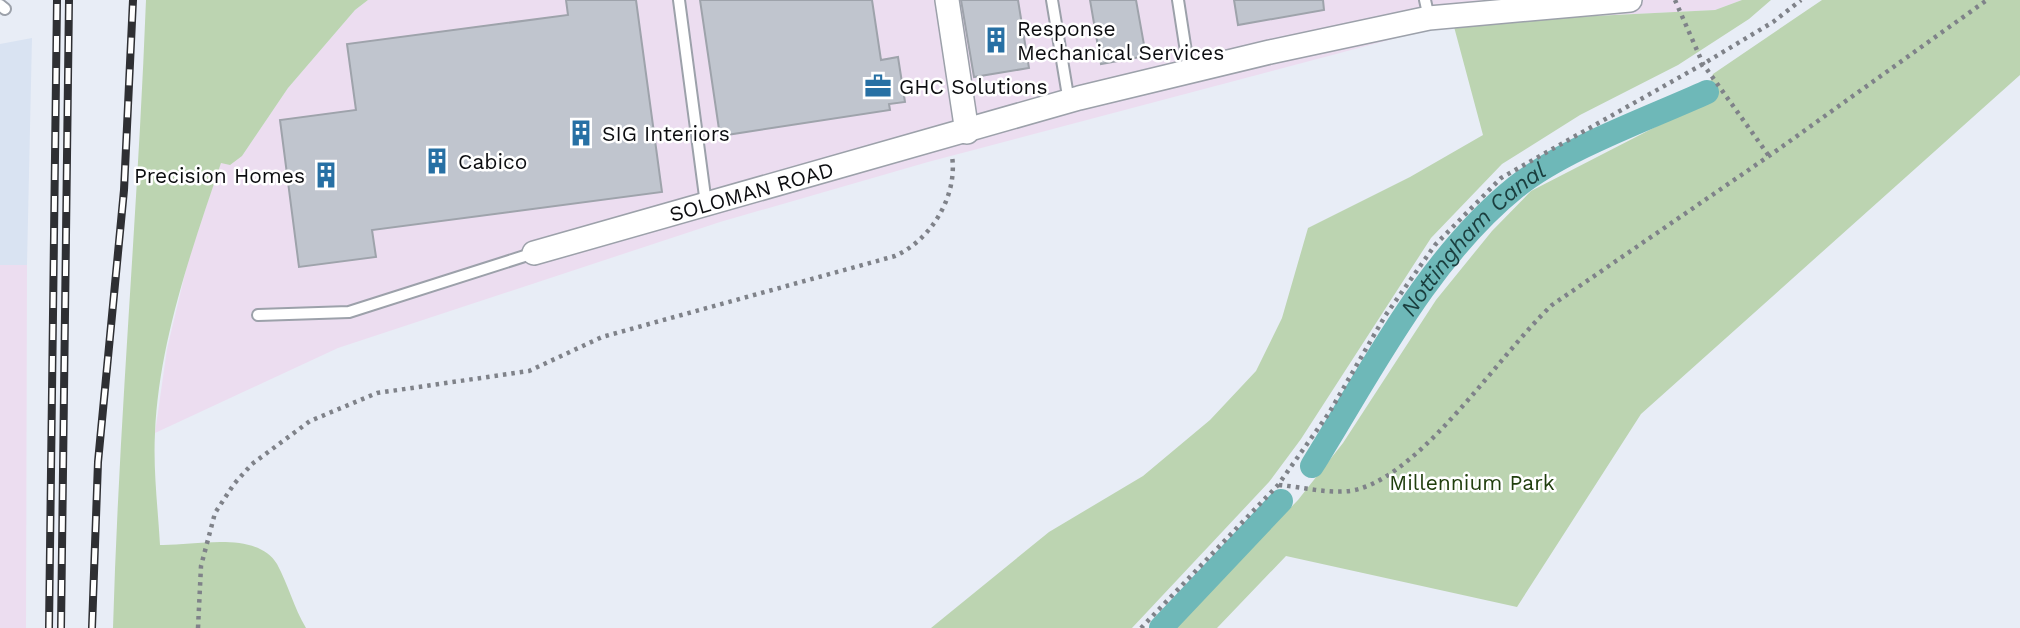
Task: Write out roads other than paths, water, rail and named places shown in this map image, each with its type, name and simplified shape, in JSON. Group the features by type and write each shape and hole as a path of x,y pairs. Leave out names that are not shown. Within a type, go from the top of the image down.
{"street":[{"path":"947,0 958,135"},
{"name":"SOLOMAN ROAD","path":"534,253 1069,102 1427,9 1630,0"}],"lane":[{"path":"679,0 706,204"},
{"path":"1052,0 1069,102"},
{"path":"1178,0 1189,71"},
{"path":"258,315 349,312 534,253"}],"waterway":[{"name":"Nottingham Canal","path":"1312,466 1403,318 1455,247 1484,216 1516,187 1558,160 1707,92"},
{"name":"Nottingham Canal","path":"1161,628 1281,501"}],"railway":[{"path":"49,628 57,0"},
{"path":"61,628 69,0"},
{"path":"92,628 98,462 124,190 133,0"}],"place":[{"name":"Response Mechanical Services","path":"996,40"},
{"name":"GHC Solutions","path":"878,86"},
{"name":"SIG Interiors","path":"581,133"},
{"name":"Cabico","path":"437,161"},
{"name":"Precision Homes","path":"326,175"}],"park label":[{"name":"Millennium Park","path":"1472,482"}]}
